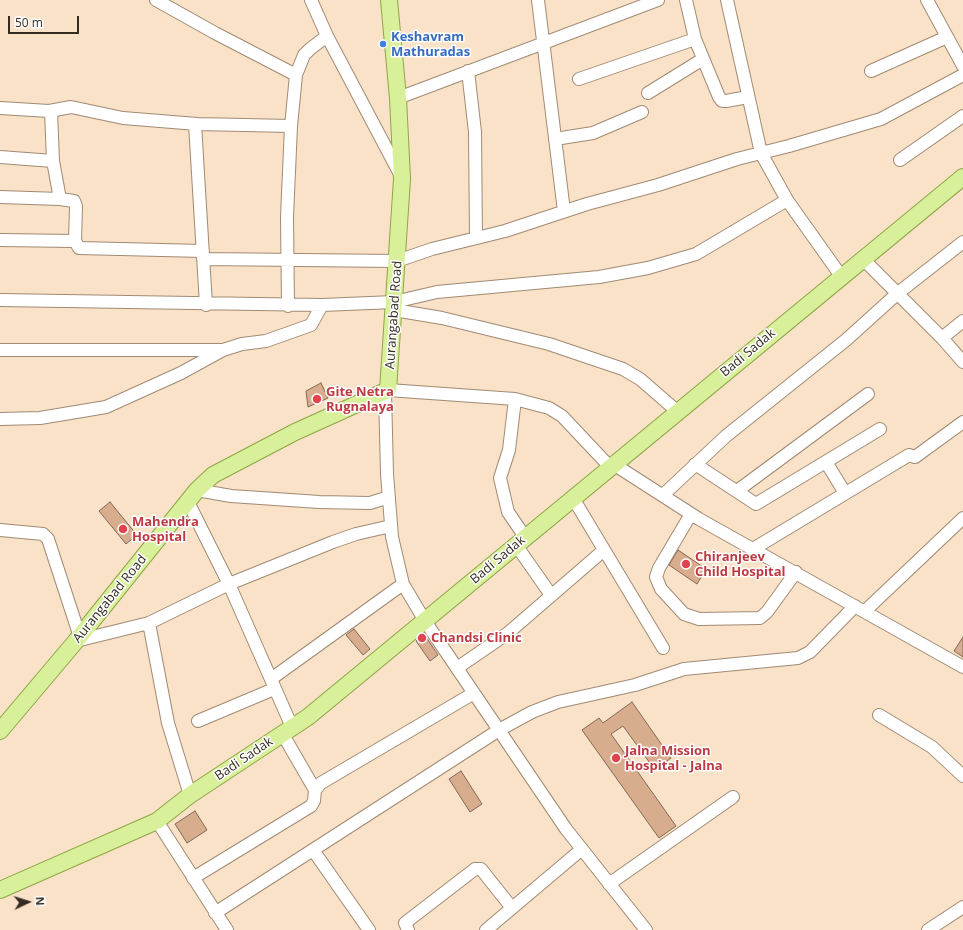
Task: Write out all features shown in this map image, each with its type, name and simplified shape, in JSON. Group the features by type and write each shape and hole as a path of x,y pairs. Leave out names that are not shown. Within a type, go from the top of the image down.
{"main road":[{"name":"Aurangabad Road","path":"1,719 78,639 197,490 213,475 234,462 295,432 386,391 394,306 402,179 398,98 389,0"},
{"name":"Badi Sadak","path":"0,890 157,821 190,795 308,717 841,276 864,259 963,177"}],"street":[{"path":"156,0 215,34 296,75"},
{"path":"311,0 327,36 402,179"},
{"path":"538,0 542,43 564,211"},
{"path":"398,98 658,0"},
{"path":"686,0 695,39 722,101 748,97"},
{"path":"726,0 761,153 787,200 841,276"},
{"path":"927,0 963,66"},
{"path":"288,306 290,126 296,75 307,52 327,36"},
{"path":"871,70 947,37"},
{"path":"579,79 695,39"},
{"path":"648,93 703,59"},
{"path":"468,71 476,138 476,238"},
{"path":"0,197 71,200 76,204 75,241 77,246 82,248 288,260 397,261 432,249 505,231 564,211 658,185 737,158 761,153 882,119 963,75"},
{"path":"0,108 51,111 71,107 123,118 195,124 290,126"},
{"path":"51,111 52,161 60,199"},
{"path":"555,139 593,133 642,112"},
{"path":"900,160 963,116"},
{"path":"195,124 206,304"},
{"path":"0,157 52,161"},
{"path":"394,306 437,292 599,277 648,268 696,254 787,200"},
{"path":"0,240 75,241"},
{"path":"663,495 729,434 846,340 898,293 963,242"},
{"path":"864,259 942,338 963,362"},
{"path":"0,300 288,306 394,306 549,344 623,369 640,378 678,412"},
{"path":"0,419 40,418 106,407 182,373 223,350 242,344 266,341 311,325 322,305"},
{"path":"942,338 963,321"},
{"path":"0,350 223,350"},
{"path":"646,930 566,829 424,620 404,584 391,526 386,391 515,399 541,405 556,411 613,466 663,495 691,514 963,667"},
{"path":"737,491 868,394"},
{"path":"515,399 509,450 500,478 508,512 521,541 551,595"},
{"path":"753,549 909,455 915,457 963,422"},
{"path":"696,464 756,504 880,429"},
{"path":"826,462 845,493"},
{"path":"197,490 231,496 319,502 370,503 389,497"},
{"path":"573,498 663,648"},
{"path":"188,502 229,584 273,684 287,730 315,790 314,801 311,806 193,878"},
{"path":"691,514 659,568 656,577 661,590 684,614 699,619 760,618 767,612 796,572"},
{"path":"215,913 499,730 532,712 546,706 635,685 684,669 798,658 810,652 963,518"},
{"path":"0,530 43,534 48,539 78,639 149,623 229,584 346,537 391,526"},
{"path":"457,668 508,633 604,550"},
{"path":"198,721 273,684 404,584"},
{"path":"149,623 168,723 190,795"},
{"path":"315,790 321,783 474,693"},
{"path":"879,715 932,747 963,776"},
{"path":"609,884 733,797"},
{"path":"157,821 227,930"},
{"path":"486,930 582,849"},
{"path":"313,850 369,930"},
{"path":"408,930 405,923 475,869 481,869 512,908"},
{"path":"928,930 963,908"}],"building":[{"path":"321,383 328,398 308,407 306,391"},
{"path":"110,502 137,535 126,544 99,511"},
{"path":"678,550 706,569 697,584 669,565"},
{"path":"354,629 370,649 363,655 346,635"},
{"path":"424,634 438,655 430,661 416,641"},
{"path":"963,637 963,657 954,651"},
{"path":"632,702 671,758 655,770 623,726 611,734 676,826 659,838 582,730 599,718 603,723"},
{"path":"461,771 482,804 470,812 449,779"},
{"path":"195,811 207,830 187,843 175,824"}],"place":[{"name":"Keshavram Mathuradas","path":"383,44"},
{"name":"Gite Netra Rugnalaya","path":"317,399"},
{"name":"Mahendra Hospital","path":"123,529"},
{"name":"Chiranjeev Child Hospital","path":"686,564"},
{"name":"Chandsi Clinic","path":"422,638"},
{"name":"Jalna Mission Hospital - Jalna","path":"616,758"}]}
